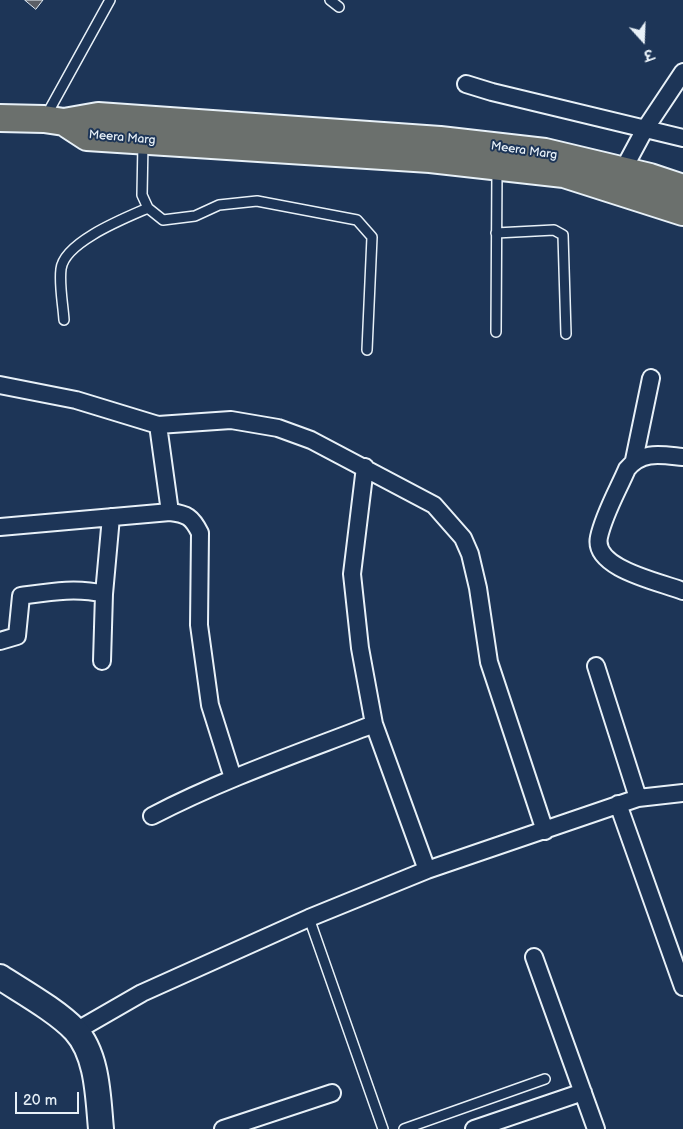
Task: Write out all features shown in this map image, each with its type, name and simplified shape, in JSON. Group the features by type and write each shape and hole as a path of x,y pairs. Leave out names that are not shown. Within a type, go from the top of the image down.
{"main road":[{"name":"Meera Marg","path":"54,120 98,116 440,140 545,152 623,170 683,188"},
{"path":"0,118 54,120"},
{"name":"Meera Marg","path":"54,120 87,137 420,159 564,174 683,212"}],"street":[{"path":"623,170 645,129 683,72"},
{"path":"466,84 683,138"},
{"path":"651,378 634,460 627,469 598,538 603,557 615,566 683,591"},
{"path":"0,385 76,400 158,425 231,420 278,428 310,440 365,467 434,505 463,538 470,554 478,588 489,662 545,831"},
{"path":"158,425 170,512"},
{"path":"634,460 652,454 683,457"},
{"path":"365,467 352,574 360,648 374,724 427,870"},
{"path":"0,527 170,512 187,514 194,520 200,533 199,625 210,705 233,778"},
{"path":"102,660 104,594 112,517"},
{"path":"0,641 17,636 21,596 55,591 86,590 104,594"},
{"path":"596,666 638,798"},
{"path":"152,816 233,778 374,724"},
{"path":"76,1031 142,993 309,918 427,870 545,831 618,804 638,798 683,793"},
{"path":"618,804 683,987"},
{"path":"534,957 596,1129"},
{"path":"0,977 37,1001 76,1031 88,1052 96,1081 101,1129"},
{"path":"474,1129 583,1092"},
{"path":"223,1129 332,1093"}],"lane":[{"path":"54,120 110,0"},
{"path":"330,0 339,7"},
{"path":"143,140 142,195 148,208 163,220 195,216 219,205 257,201 357,220 372,237 367,350"},
{"path":"496,332 497,166"},
{"path":"64,320 61,267 75,246 117,221 148,208"},
{"path":"496,233 554,230 563,235 566,334"},
{"path":"309,918 384,1129"},
{"path":"404,1129 545,1079"}],"building":[{"path":"25,0 43,0 36,9"}]}
